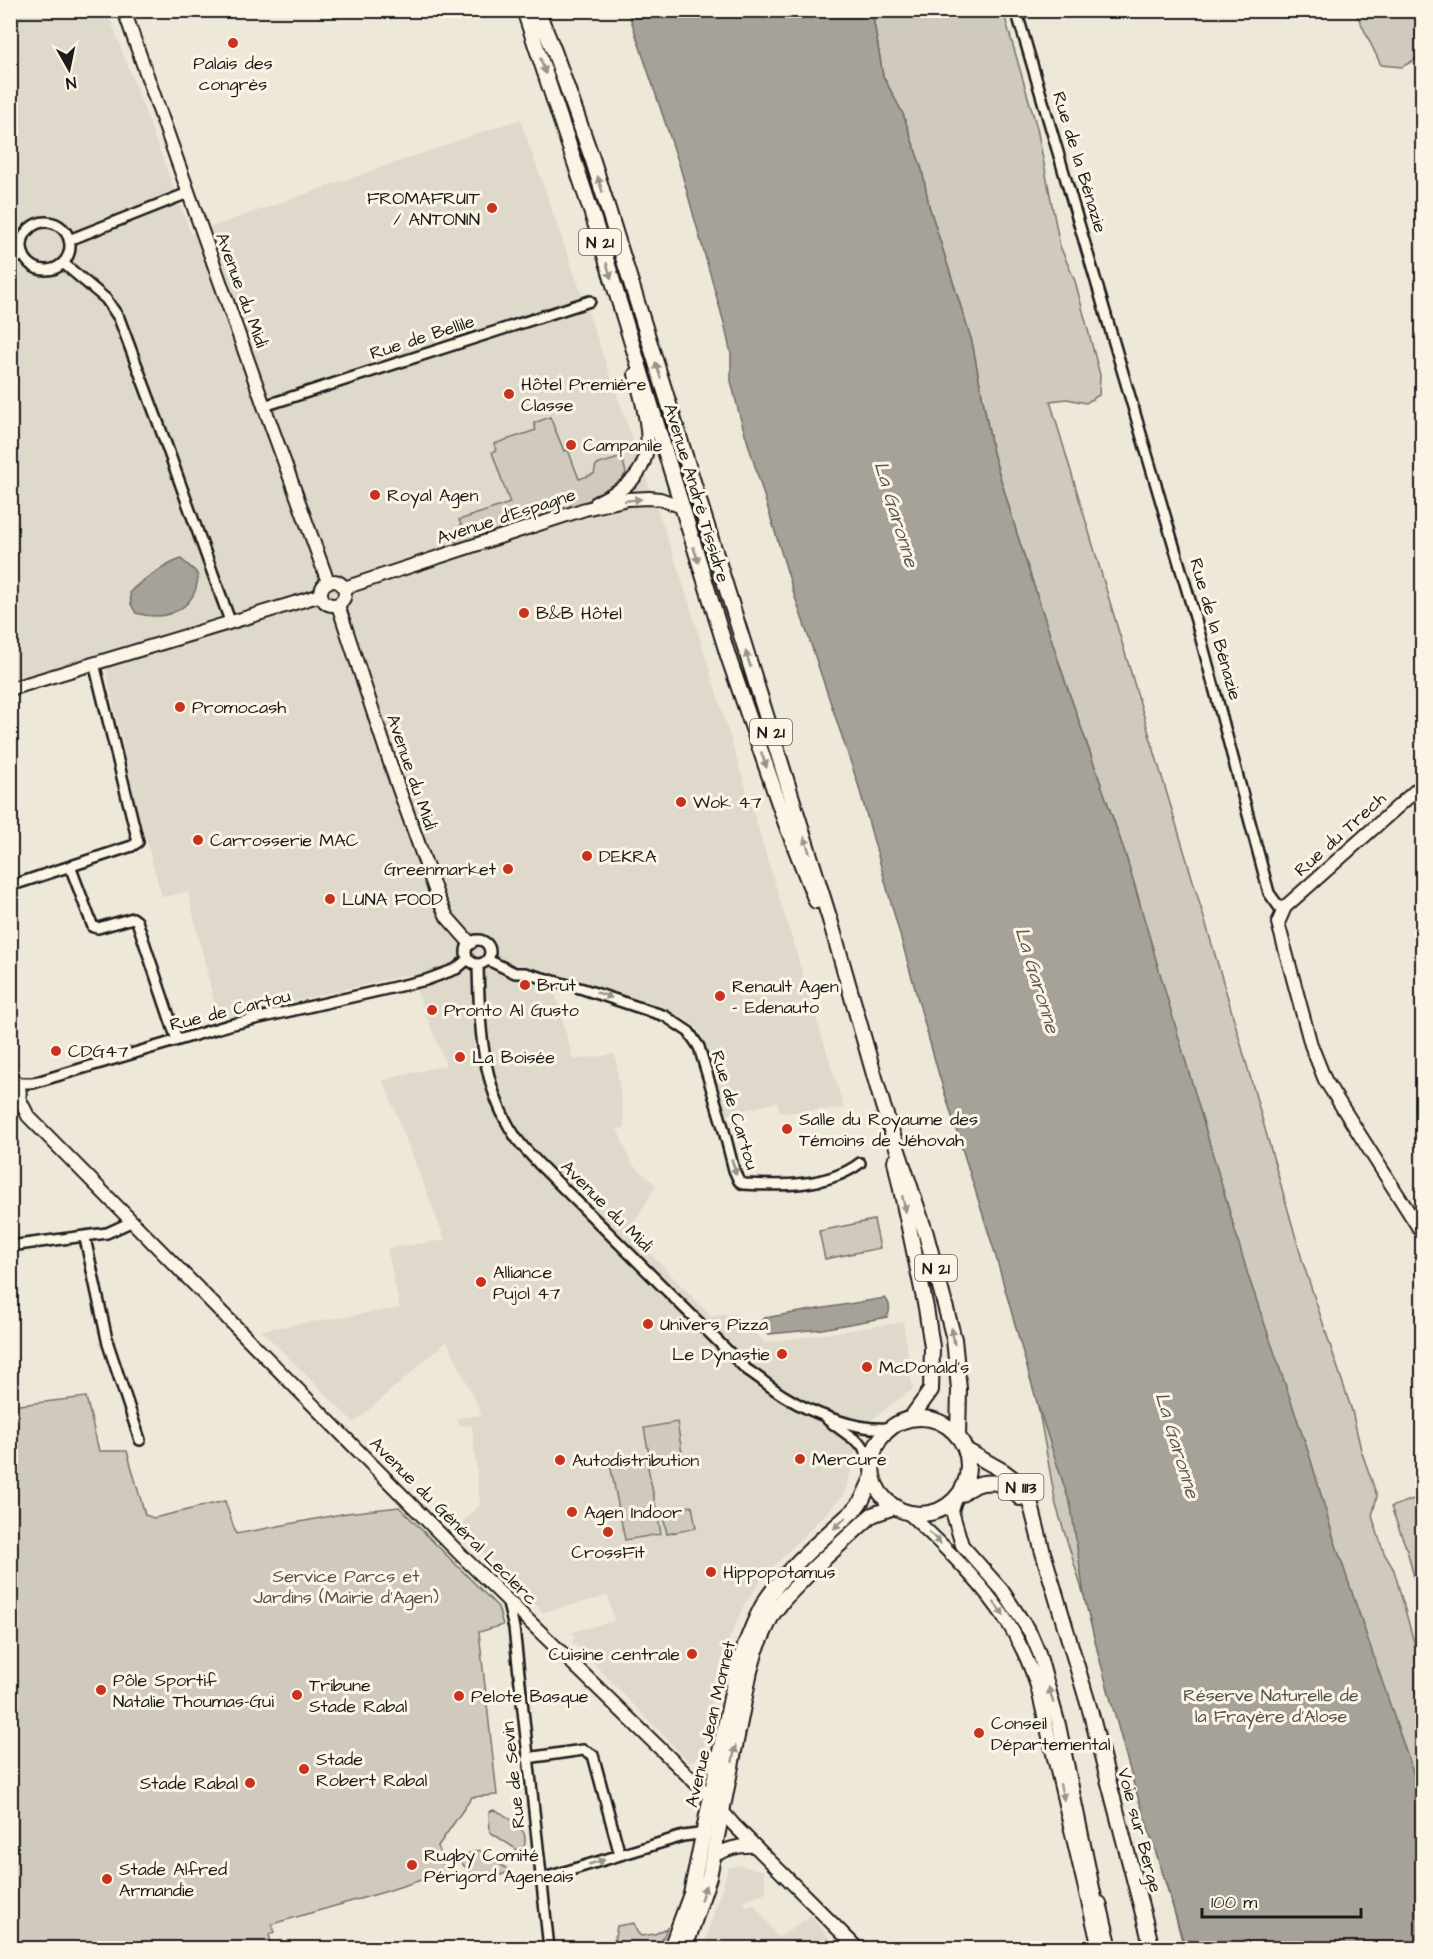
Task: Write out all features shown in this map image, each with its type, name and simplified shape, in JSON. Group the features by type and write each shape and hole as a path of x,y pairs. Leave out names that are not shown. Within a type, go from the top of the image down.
{"main road":[{"name":"Avenue André Tissidre","path":"524,10 617,296 729,659 782,813 847,982"},
{"name":"Avenue André Tissidre","path":"537,10 554,51 592,161 830,920 883,1106 915,1197 952,1328 958,1367 958,1436"},
{"name":"Avenue André Tissidre","path":"883,1106 931,1339 932,1390 911,1418"},
{"path":"911,1418 922,1418 948,1427 958,1436 966,1450 967,1473 958,1498 945,1509 919,1515 900,1510 881,1495 873,1470 874,1451 878,1441 888,1428 911,1418"},
{"name":"N 1113","path":"966,1450 1010,1476 1026,1493 1042,1549"},
{"name":"Avenue Jean Monnet","path":"685,1948 709,1877 713,1856 710,1797 737,1668 749,1633 773,1591 862,1500 873,1470"},
{"name":"N 1113","path":"958,1498 970,1486 981,1483 1008,1486 1016,1493 1024,1506 1042,1549"},
{"name":"Avenue Jean Monnet","path":"671,1948 711,1834 723,1812 750,1671 756,1650 772,1615 817,1565 872,1515 900,1510"},
{"name":"Voie sur Berge","path":"1042,1549 1072,1644 1152,1948"}],"street":[{"name":"Rue de la Bénazie","path":"1016,10 1197,624 1269,893 1282,911"},
{"name":"Avenue du Midi","path":"125,13 328,582"},
{"path":"69,240 188,193"},
{"path":"43,222 57,225 69,240 69,252 63,263 57,267 41,270 34,267 24,255 23,241 26,234 36,224 43,222"},
{"path":"10,260 24,255"},
{"path":"63,263 106,299 118,318 230,621"},
{"path":"585,509 622,489 634,479 644,462 648,434 646,418 617,296"},
{"name":"Rue de Bellile","path":"264,406 591,301"},
{"name":"Avenue d'Espagne","path":"344,588 585,509 628,499 649,498 680,506"},
{"path":"336,581 344,588 344,599 338,604 327,604 321,595 322,587 328,582 336,581"},
{"path":"10,689 321,595"},
{"name":"Avenue du Midi","path":"338,604 392,770 438,898 447,917 470,943"},
{"path":"19,883 132,846 138,842 94,663"},
{"name":"Rue du Trech","path":"1282,911 1422,785"},
{"path":"70,866 93,927 98,928 132,918 137,921 177,1040"},
{"path":"1282,911 1278,929 1316,1061 1335,1096 1422,1233"},
{"path":"478,940 486,943 491,953 488,960 478,965 468,959 465,952 470,943 478,940"},
{"name":"Rue de Cartou","path":"14,1081 33,1083 229,1025 426,980 456,969 468,959"},
{"name":"Rue de Cartou","path":"488,960 515,973 525,973 583,988 665,1016 689,1032 699,1047 734,1170 743,1184 791,1184 832,1178 849,1172 860,1163"},
{"name":"Avenue du Midi","path":"478,965 481,1035 497,1102 515,1136 539,1164 741,1365 784,1396 814,1410 862,1428 888,1428"},
{"name":"Avenue du Général Leclerc","path":"14,1081 20,1088 15,1103 507,1599 710,1797 754,1846 857,1948"},
{"name":"Rue de Cartou","path":"15,1103 33,1083"},
{"path":"10,1246 85,1238 112,1232 131,1222"},
{"path":"85,1238 108,1344 140,1440"},
{"name":"Avenue du Midi","path":"814,1410 862,1445 873,1470"},
{"path":"958,1498 952,1511 962,1545 1002,1590 1025,1624 1040,1653 1111,1948"},
{"path":"900,1510 927,1530 989,1595 1009,1622 1028,1658 1037,1686 1099,1948"},
{"name":"Rue de Sevin","path":"507,1599 514,1628 549,1948"},
{"path":"527,1758 583,1750 593,1755 620,1855"},
{"path":"541,1879 683,1836 711,1834"},
{"path":"713,1856 730,1848 743,1845 754,1846"},
{"path":"1092,1875 1105,1948"}],"shaded area":[{"path":"11,11 107,11 191,234 520,119 680,574 844,1108 781,1113 777,1102 726,1115 700,1031 684,1018 661,1007 550,973 573,1060 615,1054 625,1128 617,1129 632,1164 656,1185 629,1232 711,1316 735,1314 765,1343 903,1322 913,1389 871,1420 856,1452 845,1494 765,1575 744,1605 727,1645 717,1678 703,1756 689,1762 572,1641 576,1637 572,1632 614,1621 608,1596 543,1612 458,1527 480,1505 472,1426 459,1425 457,1418 482,1415 447,1341 354,1423 261,1330 400,1308 387,1248 445,1240 383,1080 446,1065 410,974 218,1019 188,892 162,897 137,808 102,653 11,682"},
{"path":"739,1865 763,1871 767,1892 744,1900 746,1907 754,1904 778,1938 811,1915 837,1948 703,1948 728,1868"}],"green space":[{"name":"Réserve Naturelle de la Frayère d'Alose","path":"872,11 1003,11 1037,128 1060,246 1075,281 1100,375 1099,395 1086,403 1067,399 1050,401 1227,995 1303,1263 1352,1411 1361,1450 1377,1496 1372,1516 1384,1553 1394,1570 1422,1671 1422,1948 1184,1948 1137,1791 1093,1625 1056,1505 1038,1406 1140,903 1017,534 993,453 972,342 929,206 922,170 903,114 883,76"},
{"path":"1353,11 1422,11 1422,63 1416,59 1402,67 1381,65"},
{"path":"550,417 564,451 568,450 579,479 594,474 596,465 622,457 626,473 617,486 569,509 460,545 455,541 453,533 463,529 459,520 510,503 492,452 496,450 494,444 536,430 534,423"},
{"path":"874,1220 880,1248 825,1259 819,1231"},
{"name":"Service Parcs et Jardins (Mairie d'Agen)","path":"86,1397 99,1451 127,1451 145,1515 154,1518 225,1501 236,1534 347,1513 399,1507 498,1607 503,1625 479,1632 497,1795 472,1797 438,1846 446,1872 272,1924 274,1932 269,1934 272,1948 11,1948 11,1406"},
{"path":"677,1422 683,1459 651,1465 644,1428"},
{"path":"646,1457 661,1534 625,1540 610,1464"},
{"path":"1422,1496 1422,1608 1407,1550 1391,1507"},
{"path":"692,1506 696,1528 667,1534 662,1512"},
{"path":"493,1810 504,1815 522,1830 525,1842 522,1853 490,1832 489,1812"},
{"path":"479,1850 510,1871 489,1877 470,1871 459,1860 460,1856"},
{"path":"634,1923 641,1936 655,1934 667,1928 659,1948 589,1948 614,1942 617,1926"}],"water":[{"name":"La Garonne","path":"628,11 872,11 883,76 903,114 922,170 929,206 972,342 993,453 1017,534 1125,853 1248,1275 1422,1799 1422,1948 1185,1948 1134,1785 1098,1653 1085,1601 1071,1507 1038,1406 994,1250 939,1075 858,784 794,594 740,417 731,381 731,354 724,323 680,167"},
{"path":"181,559 198,576 192,597 177,611 168,614 158,616 136,613 131,604 130,592 154,573"},
{"path":"885,1298 889,1307 887,1317 822,1329 769,1334 763,1331 760,1322 764,1318"}],"place":[{"name":"Palais des congrès","path":"233,43"},
{"name":"FROMAFRUIT / ANTONIN","path":"492,208"},
{"name":"Hôtel Première Classe","path":"509,394"},
{"name":"Campanile","path":"571,445"},
{"name":"Royal Agen","path":"375,495"},
{"name":"B&B Hôtel","path":"524,613"},
{"name":"Promocash","path":"180,707"},
{"name":"Wok 47","path":"681,802"},
{"name":"Carrosserie MAC","path":"198,840"},
{"name":"DEKRA","path":"587,856"},
{"name":"Greenmarket","path":"508,869"},
{"name":"LUNA FOOD","path":"330,899"},
{"name":"Brut","path":"525,985"},
{"name":"Renault Agen - Edenauto","path":"720,996"},
{"name":"Pronto Al Gusto","path":"432,1010"},
{"name":"CDG47","path":"56,1051"},
{"name":"La Boisée","path":"460,1057"},
{"name":"Salle du Royaume des Témoins de Jéhovah","path":"787,1129"},
{"name":"Alliance Pujol 47","path":"481,1282"},
{"name":"Univers Pizza","path":"648,1324"},
{"name":"Le Dynastie","path":"782,1354"},
{"name":"McDonald's","path":"867,1367"},
{"name":"Mercure","path":"800,1459"},
{"name":"Autodistribution","path":"560,1460"},
{"name":"Agen Indoor","path":"572,1512"},
{"name":"CrossFit","path":"608,1532"},
{"name":"Hippopotamus","path":"711,1572"},
{"name":"Cuisine centrale","path":"692,1654"},
{"name":"Pôle Sportif Natalie Thoumas-Gui","path":"101,1690"},
{"name":"Tribune Stade Rabal","path":"297,1695"},
{"name":"Pelote Basque","path":"459,1696"},
{"name":"Conseil Départemental","path":"979,1733"},
{"name":"Stade Robert Rabal","path":"304,1769"},
{"name":"Stade Rabal","path":"250,1783"},
{"name":"Rugby Comité Périgord Ageneais","path":"412,1865"},
{"name":"Stade Alfred Armandie","path":"107,1879"}]}
